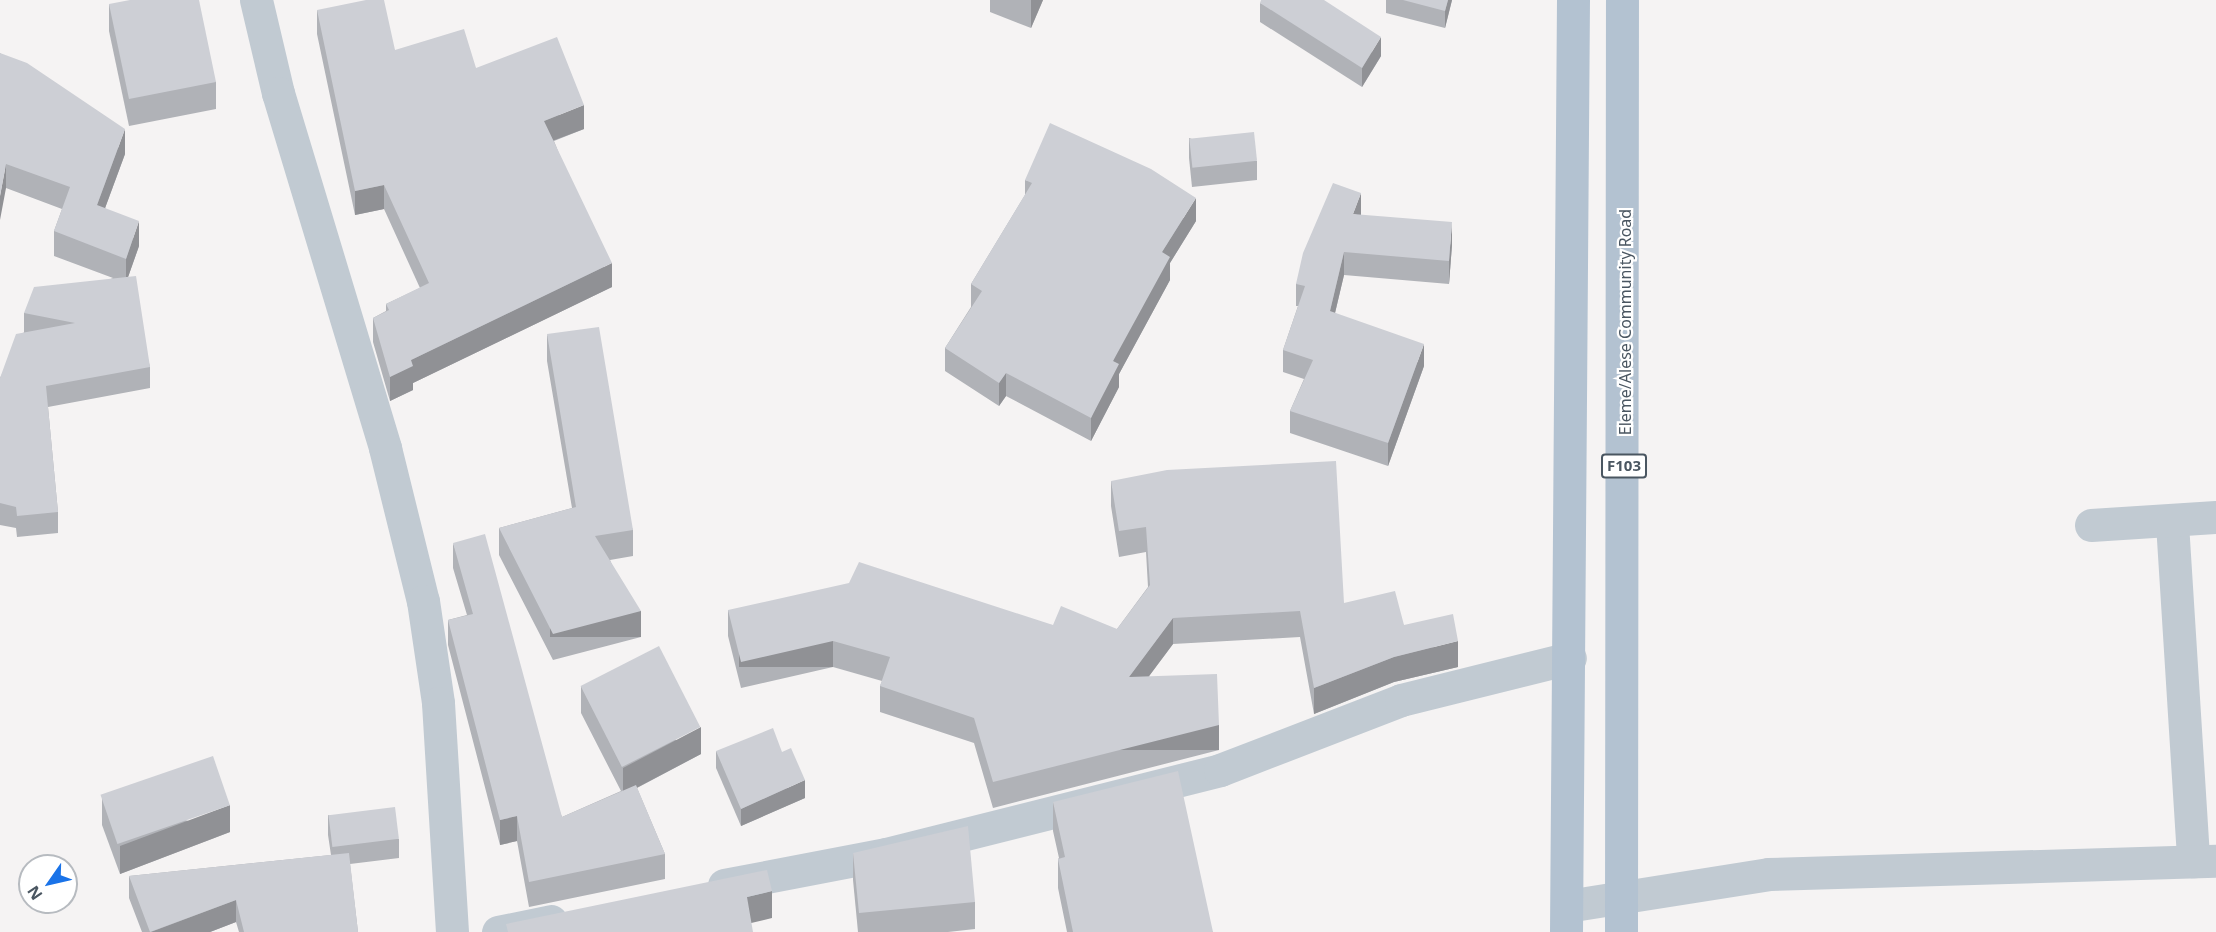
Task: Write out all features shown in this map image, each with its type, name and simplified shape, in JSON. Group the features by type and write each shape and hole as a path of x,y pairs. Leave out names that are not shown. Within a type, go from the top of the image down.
{"main road":[{"path":"1567,919 1573,0"},
{"name":"Eleme/Alese Community Road","path":"1621,932 1622,0"}],"street":[{"path":"256,0 278,93 385,448 423,601 438,703 452,932"},
{"path":"2091,525 2172,523 2216,517"},
{"path":"1567,919 1622,896 1780,873 2205,861 2172,523"},
{"path":"694,891 886,854 1220,770 1401,700 1570,658"},
{"path":"498,932 579,915"}],"building":[{"path":"130,0 199,0 216,82 129,99 109,4"},
{"path":"366,0 384,0 395,50 464,29 476,68 557,37 584,105 544,121 612,263 411,360 413,366 390,377 373,318 389,310 386,304 429,283 384,185 355,191 317,10"},
{"path":"1261,0 1324,0 1381,37 1362,68 1260,3"},
{"path":"1403,0 1448,0 1445,11"},
{"path":"0,53 27,63 125,129 97,205 139,221 126,259 54,231 70,187 6,164 0,196"},
{"path":"1050,123 1151,169 1196,198 1162,252 1170,257 1113,361 1119,364 1091,418 1006,373 999,383 945,348 982,291 971,284 1032,183 1025,180"},
{"path":"1254,132 1257,161 1192,168 1189,139"},
{"path":"1333,183 1361,193 1353,214 1452,222 1449,261 1344,252 1330,311 1424,344 1388,443 1290,411 1313,360 1283,350 1305,286 1296,284 1303,253"},
{"path":"136,276 150,367 46,386 58,512 17,516 16,507 0,503 0,378 16,334 75,323 24,313 34,287"},
{"path":"599,327 633,530 595,536 641,611 553,634 499,528 576,507 547,334"},
{"path":"1336,461 1344,603 1395,591 1404,625 1453,614 1458,641 1394,657 1314,688 1300,611 1173,618 1129,677 1217,674 1219,725 993,782 974,718 880,686 890,657 833,641 741,662 728,610 849,583 859,562 1053,625 1061,606 1117,629 1150,585 1146,527 1119,531 1111,481 1167,470"},
{"path":"485,534 562,817 636,785 665,854 529,882 517,816 500,820 448,620 473,614 453,543"},
{"path":"659,646 700,727 622,767 581,686"},
{"path":"773,728 782,752 791,748 805,780 741,809 716,751"},
{"path":"213,756 230,805 117,844 100,795"},
{"path":"1178,771 1213,932 1073,932 1058,859 1065,857 1053,802"},
{"path":"395,807 399,839 332,847 328,815"},
{"path":"968,826 975,902 859,913 853,853"},
{"path":"349,853 358,932 244,932 236,900 150,932 129,876"},
{"path":"767,870 772,891 747,897 753,932 508,932 506,924"}]}
